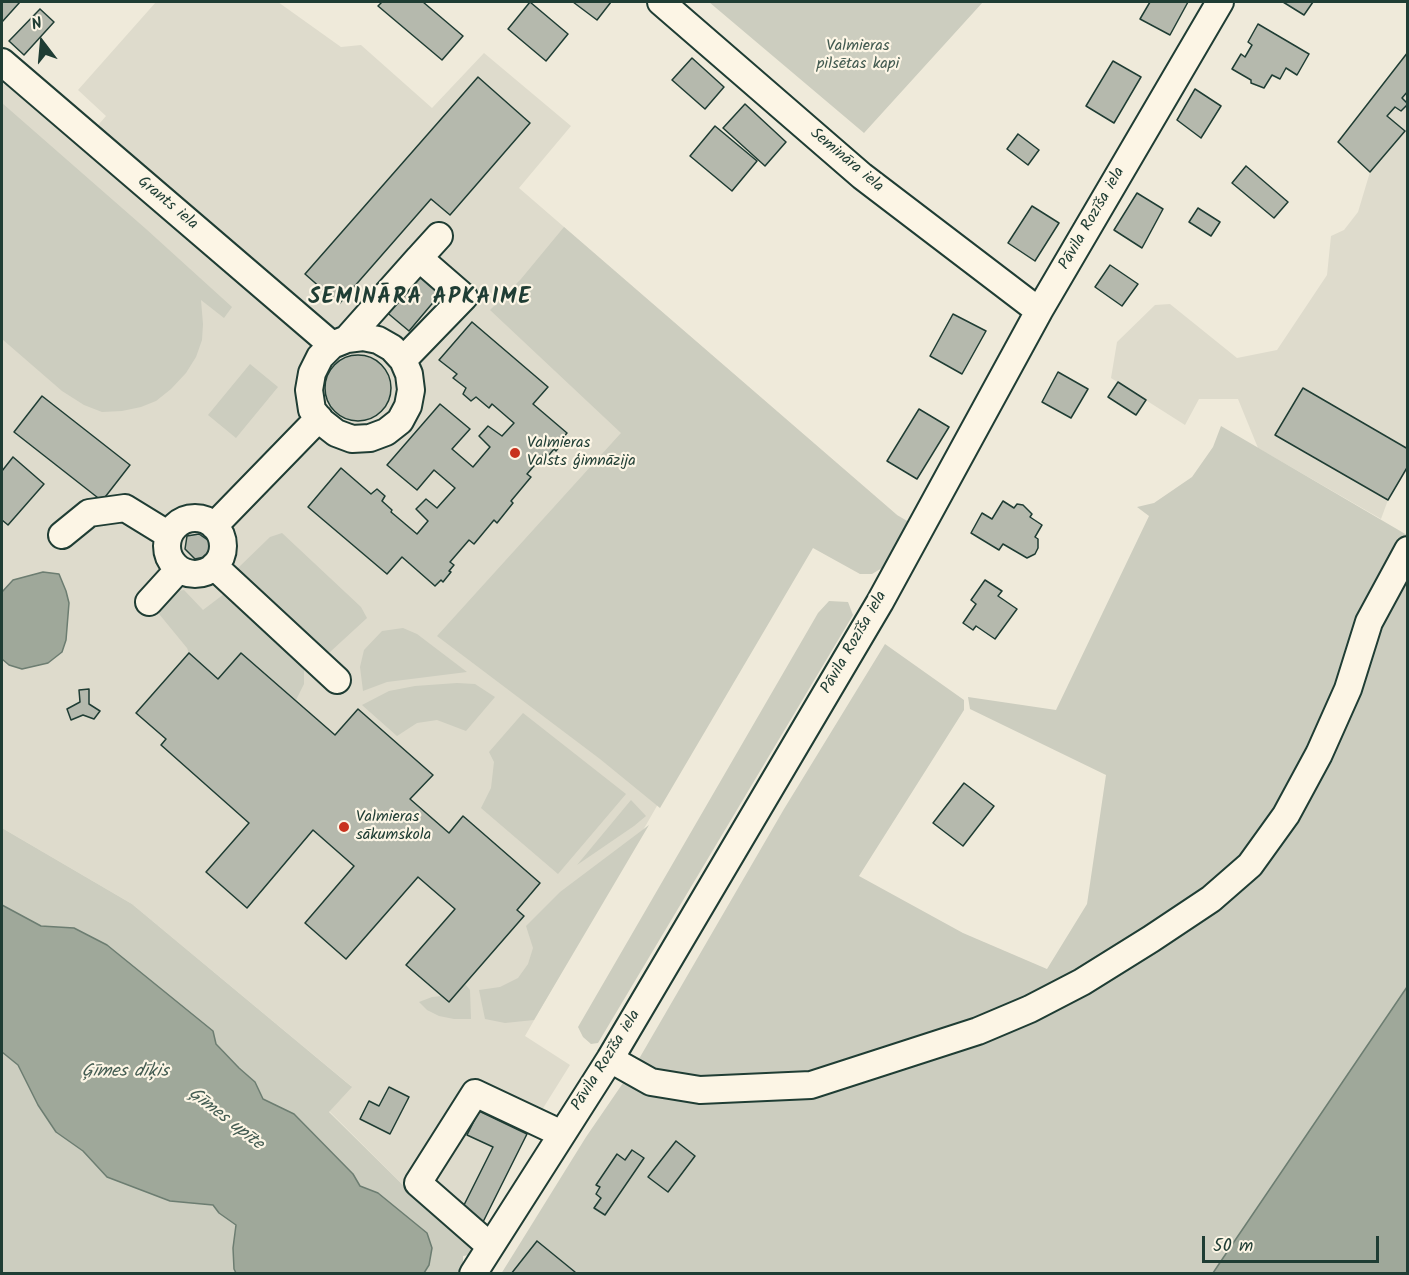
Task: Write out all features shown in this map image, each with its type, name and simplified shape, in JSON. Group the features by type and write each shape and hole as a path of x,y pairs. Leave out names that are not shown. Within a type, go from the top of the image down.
{"street":[{"name":"Semināra iela","path":"661,2 862,176 1039,311"},
{"name":"Pāvila Rozīša iela","path":"473,1274 610,1059 880,602 1039,311 1220,2"},
{"name":"Grants iela","path":"2,62 340,342"},
{"path":"340,342 363,337 378,340 392,348 403,360 410,374 411,390 408,406 400,421 386,432 370,438 352,438 336,433 312,410 309,390 312,373 320,357 340,342 439,236"},
{"path":"403,360 464,297 419,258"},
{"path":"214,526 319,418"},
{"path":"62,535 89,513 125,508 169,535"},
{"path":"189,519 207,521 214,526 219,534 222,551 220,559 214,566 206,572 197,574 188,573 172,563 167,544 169,535 181,522 189,519"},
{"path":"610,1059 651,1082 700,1090 811,1085 978,1031 1030,1009 1082,982 1151,939 1210,899 1250,865 1286,815 1320,754 1348,689 1369,622 1406,553"},
{"path":"214,566 337,681"},
{"path":"149,602 179,569"},
{"path":"490,1246 418,1183 475,1093 562,1134"}],"shaded area":[{"path":"156,2 278,2 341,47 361,45 432,108 484,53 571,126 519,188 897,515 810,539 525,1036 570,1065 527,1134 483,1222 462,1238 408,1190 329,1111 351,1086 132,904 2,828 2,48 93,131 106,116 78,90"},
{"path":"1407,52 1407,466 1388,500 1381,519 1258,448 1238,399 1199,399 1185,425 1111,378 1117,342 1155,305 1170,304 1237,358 1277,350 1327,275 1331,236 1344,230 1358,212 1370,172 1338,142"}],"green space":[{"name":"Valmieras pilsētas kapi","path":"709,2 983,2 864,133"},
{"path":"2,103 232,307 224,318 201,300 202,340 196,357 186,373 156,401 122,411 102,412 84,405 62,391 2,339"},
{"path":"564,227 897,515 909,522 882,568 872,574 860,574 813,548 660,808 600,759 437,636 621,433 490,310 521,279"},
{"path":"250,364 278,387 236,438 208,415"},
{"path":"1221,426 1407,535 1407,987 1213,1273 501,1274 586,1137 636,1064 784,809 885,644 964,700 964,710 859,876 963,933 1047,969 1087,904 1106,775 970,709 968,697 1056,710 1149,516 1137,507 1154,503 1192,477 1213,447"},
{"path":"282,533 361,607 367,618 330,652 319,652 244,586 237,569 270,537"},
{"path":"184,590 203,610 224,594 295,656 304,669 304,684 296,700 241,653 218,679 189,653 155,609 172,592"},
{"path":"829,601 848,602 853,615 598,1043 591,1044 583,1037 578,1027 818,613"},
{"path":"403,628 417,634 467,672 387,682 363,691 360,667 364,650 382,631"},
{"path":"475,684 495,697 466,731 437,720 417,723 397,736 362,705 389,691 415,686"},
{"path":"523,713 626,794 558,874 481,808 491,788 494,762 489,752"},
{"path":"631,800 646,816 577,865"},
{"path":"649,825 534,1020 505,1023 485,1019 479,990 500,987 518,978 528,964 533,948 526,926 560,892"},
{"path":"2,828 132,904 352,1087 329,1112 408,1190 474,1237 476,1254 463,1256 463,1264 457,1273 424,1273 429,1265 378,1193 360,1186 353,1174 294,1114 263,1099 255,1082 216,1044 212,1031 107,945 74,928 41,926 2,905"},
{"path":"465,984 470,990 471,1019 439,1016 427,1010 419,1002 442,996 449,1002"},
{"path":"2,1049 21,1065 38,1105 56,1132 83,1151 107,1177 170,1201 209,1200 240,1218 234,1269 236,1273 2,1273"}],"water":[{"path":"43,572 59,574 66,591 69,603 66,640 62,652 48,663 22,669 9,665 2,659 2,592 13,580"},
{"name":"Ģīmes dīķis","path":"2,905 41,926 74,928 107,945 213,1031 216,1044 255,1082 263,1099 294,1114 353,1174 360,1186 378,1193 427,1233 432,1248 429,1265 424,1273 236,1273 233,1248 236,1225 219,1213 213,1205 170,1201 107,1177 83,1151 56,1132 38,1105 18,1065 2,1052"},
{"path":"1407,987 1407,1273 1213,1273 1221,1261"}],"building":[{"path":"2,2 20,2 2,22"},
{"path":"382,2 423,2 463,36 442,60 378,6"},
{"path":"530,2 568,34 546,61 508,29"},
{"path":"573,2 611,2 597,20"},
{"path":"1150,2 1188,2 1170,35 1140,19"},
{"path":"1283,2 1313,2 1304,15"},
{"path":"40,9 54,22 24,55 9,41"},
{"path":"1258,24 1309,54 1297,75 1286,68 1280,79 1272,75 1264,88 1251,83 1251,80 1232,69 1241,54 1245,57 1252,45 1248,42"},
{"path":"1408,52 1408,91 1402,98 1408,104 1401,111 1395,107 1387,116 1405,131 1370,172 1338,142"},
{"path":"692,58 724,87 705,109 672,80"},
{"path":"1113,61 1141,77 1114,123 1086,106"},
{"path":"478,77 530,123 450,215 431,199 339,304 305,274"},
{"path":"1195,89 1221,106 1201,138 1177,120"},
{"path":"745,104 786,142 765,166 723,128"},
{"path":"715,126 757,161 732,191 690,156"},
{"path":"1018,134 1039,150 1028,165 1007,149"},
{"path":"1246,166 1288,202 1274,218 1232,183"},
{"path":"1137,193 1163,209 1142,248 1114,230"},
{"path":"1032,206 1059,223 1035,261 1008,243"},
{"path":"1198,208 1220,222 1211,236 1189,222"},
{"path":"422,265 447,286 409,331 384,310"},
{"path":"1110,265 1138,284 1122,306 1095,287"},
{"path":"953,314 986,331 962,374 930,356"},
{"name":"Valmieras Valsts ģimnāzija","path":"472,322 548,387 533,404 567,433 556,451 554,449 549,455 546,452 527,474 531,477 511,501 513,503 497,523 494,520 474,544 469,540 450,562 454,565 449,571 451,572 443,582 441,580 435,586 402,557 387,574 308,507 341,468 371,494 377,489 385,496 382,501 392,510 391,512 417,534 428,521 416,509 426,499 437,508 455,488 434,470 417,490 387,465 440,404 470,429 452,449 473,467 490,447 479,436 488,426 502,436 514,423 492,404 489,408 476,397 471,401 463,394 466,388 453,378 457,374 439,360"},
{"path":"364,355 382,364 389,375 391,388 389,401 382,412 371,419 352,421 334,412 327,401 325,382 334,364 345,357"},
{"path":"1058,372 1088,389 1071,418 1042,402"},
{"path":"1118,382 1146,400 1136,415 1108,397"},
{"path":"1303,388 1408,449 1408,466 1388,500 1275,435"},
{"path":"42,396 130,465 102,501 14,432"},
{"path":"919,409 949,427 917,479 887,461"},
{"path":"13,457 44,484 8,525 2,520 2,471"},
{"path":"1003,501 1014,508 1017,504 1023,505 1032,514 1030,517 1042,525 1035,537 1038,539 1038,548 1035,554 1027,558 1003,544 999,550 971,533 982,513 992,519"},
{"path":"199,534 212,543 209,556 195,559 185,549 187,536"},
{"path":"985,580 1002,591 998,596 1017,609 995,639 976,626 973,630 963,623 976,604 971,600"},
{"name":"Valmieras sākumskola","path":"189,653 218,679 241,653 335,735 358,709 433,775 410,799 449,833 463,816 540,883 517,910 524,916 449,1002 406,965 455,909 418,877 346,959 305,923 354,866 313,830 247,908 206,872 249,823 161,745 166,739 136,713"},
{"path":"89,689 89,704 100,711 94,719 83,715 71,720 67,709 80,702 79,690"},
{"path":"964,783 994,806 963,846 933,823"},
{"path":"389,1087 409,1097 390,1134 360,1119 369,1101 379,1106"},
{"path":"479,1111 527,1134 483,1222 461,1211 493,1147 467,1135"},
{"path":"676,1141 695,1156 668,1192 648,1177"},
{"path":"632,1150 644,1158 605,1215 594,1208 601,1198 596,1194 600,1187 596,1185 617,1154 625,1160"},
{"path":"537,1241 575,1272 574,1274 511,1274"}],"place":[{"name":"Valmieras Valsts ģimnāzija","path":"515,453"},
{"name":"Valmieras sākumskola","path":"344,827"}],"district":[{"name":"SEMINĀRA APKAIME","path":"420,299"}],"water label":[{"name":"Ģīmes upīte","path":"225,1120"}]}
